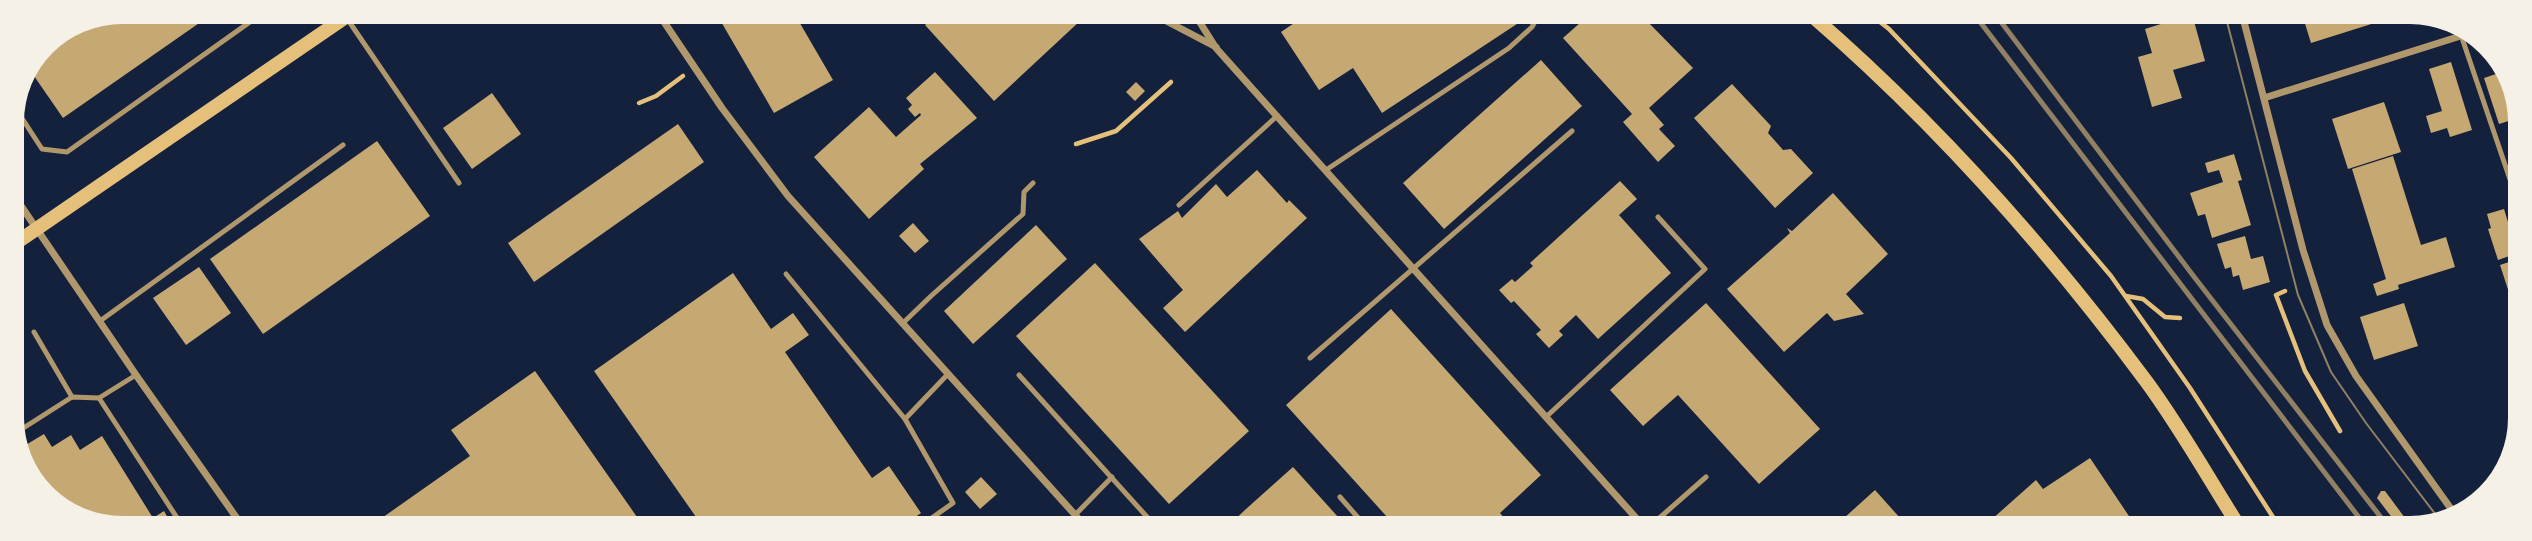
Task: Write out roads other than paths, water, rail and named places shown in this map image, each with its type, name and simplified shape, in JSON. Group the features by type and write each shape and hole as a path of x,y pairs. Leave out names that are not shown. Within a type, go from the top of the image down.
{"main road":[{"path":"25,238 336,24"},
{"path":"1821,24 1908,104 1988,188 2062,275 2147,383 2232,516"}],"street":[{"path":"665,24 722,108 788,196 1075,514"},
{"path":"1171,24 1216,48"},
{"path":"1201,24 1216,48 1635,516"},
{"path":"2245,24 2303,250 2327,325 2356,376 2450,507"},
{"path":"2264,98 2456,37"},
{"path":"25,212 135,375 235,516"}],"lane":[{"path":"25,123 42,149 67,152 247,24"},
{"path":"355,24 459,183"},
{"path":"1326,170 1509,48 1534,24"},
{"path":"2467,44 2508,172"},
{"path":"1179,205 1277,116"},
{"path":"1310,358 1573,131"},
{"path":"100,321 343,145"},
{"path":"902,324 1023,214 1024,192 1034,183"},
{"path":"1546,417 1705,269 1658,217"},
{"path":"786,274 905,419 953,503 935,516"},
{"path":"34,332 72,397"},
{"path":"905,419 948,374"},
{"path":"25,427 72,397 99,398 135,375"},
{"path":"1019,375 1147,516"},
{"path":"99,398 176,516"},
{"path":"1075,514 1112,477"},
{"path":"1660,516 1706,477"},
{"path":"1340,497 1357,516"}],"tram line":[{"path":"2228,24 2298,295 2331,372 2434,513"}],"railway":[{"path":"1982,24 2358,516"},
{"path":"2003,24 2380,516"}]}
